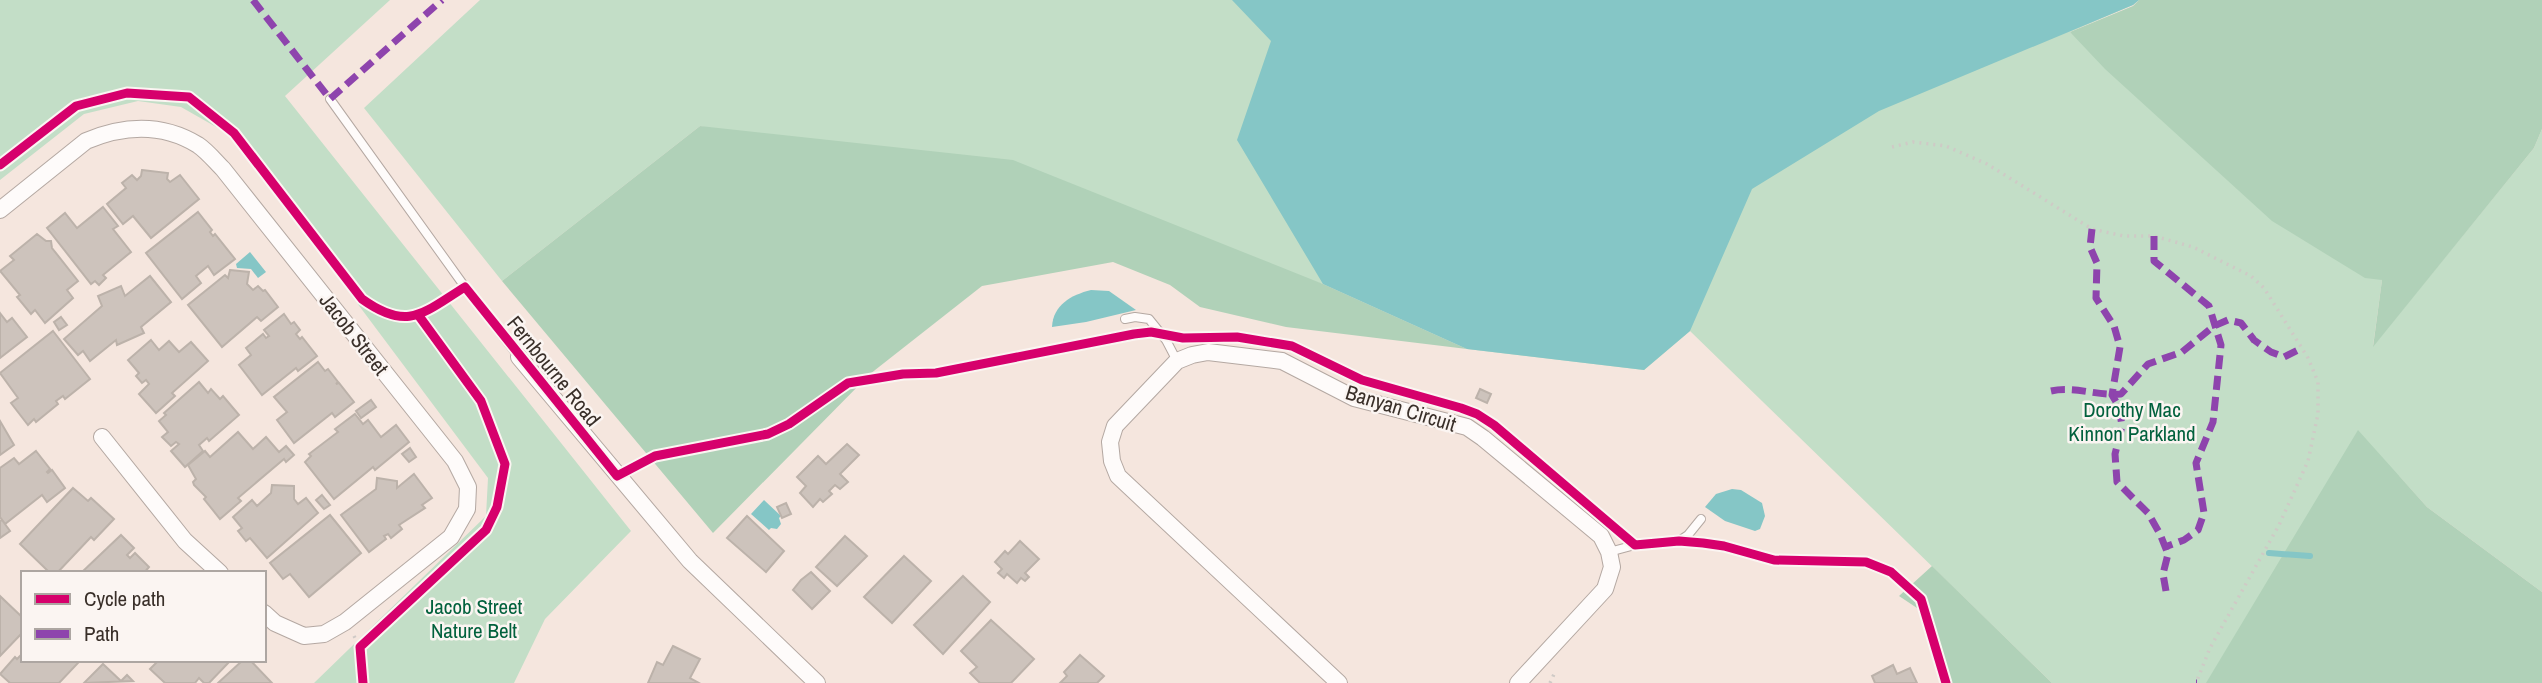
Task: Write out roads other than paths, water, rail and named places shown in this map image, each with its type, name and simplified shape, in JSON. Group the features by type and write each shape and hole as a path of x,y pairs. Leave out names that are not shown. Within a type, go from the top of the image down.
{"street":[{"name":"Jacob Street","path":"0,210 86,141 100,136 123,129 168,131 200,146 223,169 455,461 468,487 467,509 451,537 345,622 324,635 304,636 266,615"},
{"name":"Banyan Circuit","path":"1177,361 1208,352 1282,361 1354,398 1467,428 1483,438 1601,536 1609,552"},
{"name":"Fernbourne Road","path":"519,357 690,561 817,683"},
{"path":"1177,361 1115,426 1110,442 1112,461 1118,476 1339,683"},
{"path":"102,437 186,541 218,571"},
{"path":"1518,683 1605,589 1612,567 1609,552"}],"lane":[{"name":"Fernbourne Road","path":"330,99 465,287 519,357"},
{"path":"1125,319 1149,319 1166,340 1177,361"},
{"path":"1609,552 1635,545 1679,541 1688,535 1701,519"}],"water":[{"path":"1232,0 2139,0 2133,5 1879,111 1752,189 1690,331 1644,370 1467,349 1323,284 1237,140 1271,41"},
{"path":"250,252 266,272 258,278 251,269 237,268 236,264"},
{"path":"1091,290 1109,291 1136,310 1052,327 1053,319 1064,302"},
{"path":"1732,489 1741,490 1762,503 1765,516 1760,529 1755,531 1725,521 1705,507 1716,494"},
{"path":"764,500 781,516 781,524 777,529 769,530 751,514"}],"waterway":[{"path":"2269,553 2310,556"}],"park label":[{"name":"Dorothy Mac Kinnon Parkland","path":"2132,421"},
{"name":"Jacob Street Nature Belt","path":"474,618"}]}
